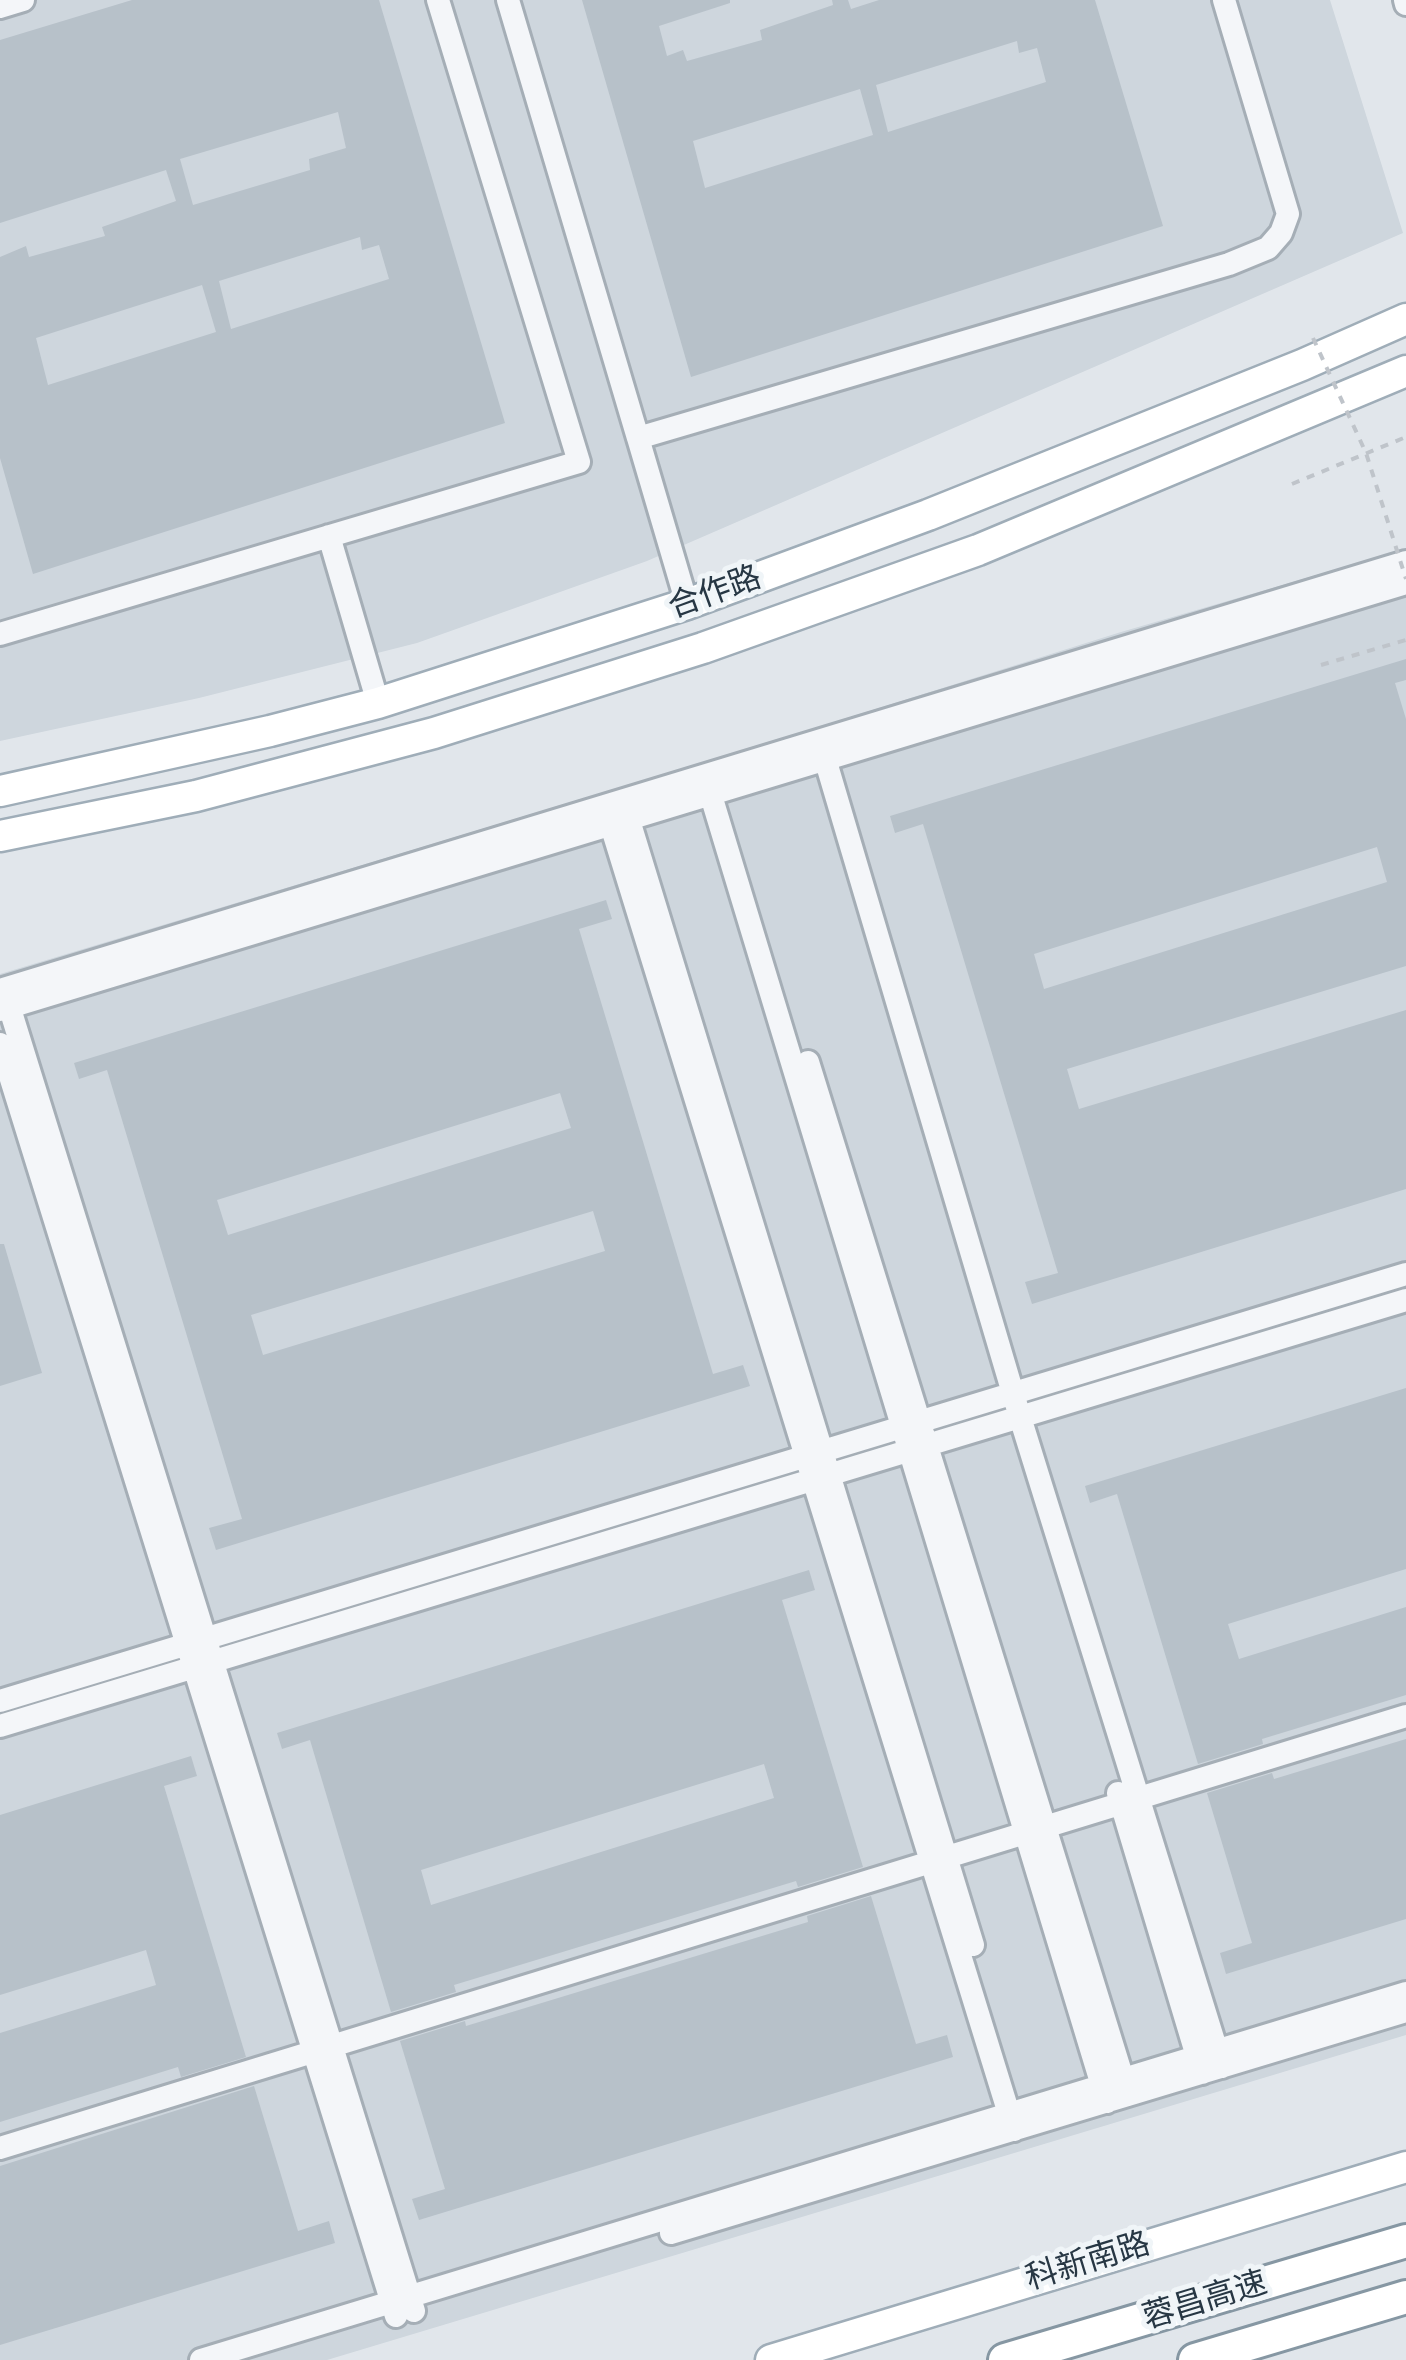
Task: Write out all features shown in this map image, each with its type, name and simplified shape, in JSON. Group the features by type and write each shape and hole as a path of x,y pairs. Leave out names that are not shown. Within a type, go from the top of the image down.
{"highway":[{"name":"蓉昌高速","path":"1005,2360 1406,2241"},
{"name":"蓉昌高速","path":"1196,2360 1406,2297"}],"main road":[{"name":"合作路","path":"0,792 378,703 687,604 928,515 1406,318"},
{"name":"合作路","path":"0,836 196,796 434,733 704,648 978,550 1406,371"},
{"name":"科新南路","path":"771,2360 1406,2167"}],"lane":[{"path":"0,7 23,0"},
{"path":"0,634 578,462 438,0"},
{"path":"508,0 687,604"},
{"path":"638,438 1210,270 1268,248 1281,233 1288,214 1224,0"},
{"path":"329,536 378,703"},
{"path":"403,2306 203,1664 3,999 815,752 1406,562"},
{"path":"815,752 1406,581"},
{"path":"815,752 1006,1396 1210,2062"},
{"path":"715,783 1115,2091"},
{"path":"617,812 1019,2120"},
{"path":"0,1044 196,1641"},
{"path":"0,1701 1406,1274"},
{"path":"0,1726 1406,1300"},
{"path":"0,2148 1406,1716"},
{"path":"1210,2062 1406,1993"},
{"path":"201,2360 403,2306 1210,2062 1406,2011"},
{"path":"252,2360 403,2306"}],"path":[{"path":"1313,338 1366,453 1406,581"},
{"path":"1292,484 1406,436"},
{"path":"1322,665 1406,640"}],"shaded area":[{"path":"0,0 1330,0 1403,233 647,561 417,643 199,698 0,741"},
{"path":"1406,549 1406,2035 327,2360 0,2360 0,974 761,745 1121,632"}],"building":[{"path":"132,0 379,0 505,423 33,574 0,458 0,257 26,246 29,257 105,236 102,227 176,201 166,170 0,223 0,40","holes":["338,112 346,148 309,159 310,170 193,205 180,159","360,237 362,250 379,245 389,279 231,329 219,281","202,285 216,332 48,385 36,338"]},
{"path":"582,0 730,0 659,26 667,56 683,50 687,61 762,40 760,30 833,5 832,0 848,0 851,9 879,0 1095,0 1163,226 691,377","holes":["1017,41 1019,53 1037,48 1046,82 888,132 876,85","860,89 873,135 705,188 693,141"]},
{"path":"1406,659 1406,680 1395,683 1406,719 1406,966 1067,1069 1079,1109 1406,1010 1406,1189 1032,1304 1025,1282 1058,1273 923,824 895,833 890,816","holes":["1377,847 1387,882 1044,989 1034,954"]},
{"path":"606,900 612,919 579,929 713,1374 743,1365 750,1386 216,1550 209,1528 242,1519 107,1070 79,1079 74,1063","holes":["560,1093 571,1128 228,1235 217,1200","593,1211 605,1251 263,1355 251,1315"]},
{"path":"0,1244 4,1244 42,1373 0,1386"},
{"path":"1406,1388 1406,1569 1228,1624 1239,1659 1406,1607 1406,1695 1262,1739 1263,1744 1198,1764 1117,1494 1090,1503 1085,1486"},
{"path":"809,1570 815,1590 782,1600 863,1867 798,1887 796,1881 454,1985 456,1992 391,2012 310,1740 282,1749 277,1733","holes":["764,1764 774,1798 431,1905 421,1870"]},
{"path":"1406,1739 1406,1919 1226,1974 1220,1953 1252,1943 1207,1793 1272,1773 1274,1779"},
{"path":"191,1756 197,1776 164,1786 246,2057 181,2077 178,2067 0,2122 0,2033 156,1985 146,1950 0,1995 0,1815"},
{"path":"871,1896 916,2044 947,2035 953,2057 419,2220 412,2199 445,2189 400,2041 465,2021 466,2026 808,1922 807,1916"},
{"path":"254,2086 298,2231 329,2221 335,2243 0,2345 0,2166"}]}
